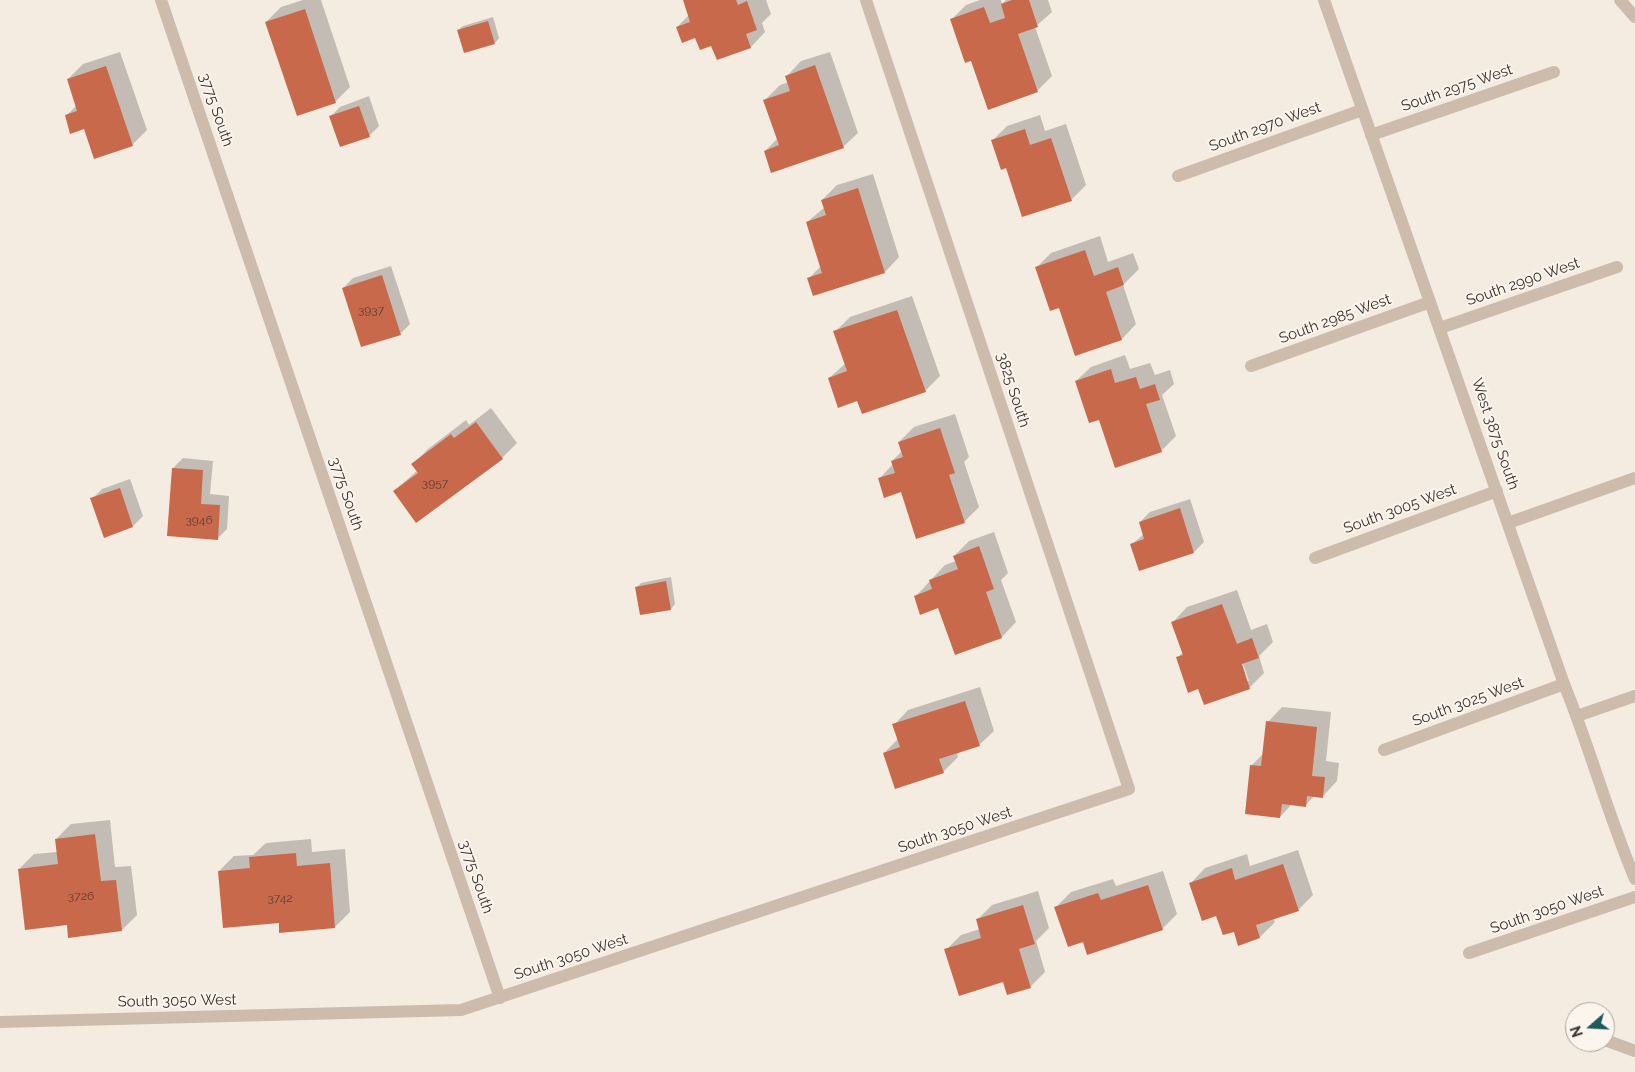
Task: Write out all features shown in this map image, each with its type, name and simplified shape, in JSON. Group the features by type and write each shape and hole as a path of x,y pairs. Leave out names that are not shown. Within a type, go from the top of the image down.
{"street":[{"name":"3775 South","path":"161,0 500,998"},
{"name":"3825 South","path":"866,0 1129,790"},
{"name":"West 3875 South","path":"1324,0 1618,837 1635,879"},
{"path":"1620,0 1635,16"},
{"name":"South 2975 West","path":"1371,135 1554,72"},
{"name":"South 2970 West","path":"1178,176 1362,110"},
{"name":"South 2990 West","path":"1440,328 1616,267"},
{"name":"South 2985 West","path":"1250,366 1430,302"},
{"path":"1508,523 1635,478"},
{"name":"South 3005 West","path":"1315,558 1498,491"},
{"name":"South 3025 West","path":"1384,750 1564,684"},
{"path":"1577,716 1635,696"},
{"name":"South 3050 West","path":"0,1022 461,1010 1129,790"},
{"name":"South 3050 West","path":"1470,953 1635,897"},
{"path":"1615,1044 1635,1051"}],"building":[{"path":"683,0 736,0 738,5 747,1 757,30 746,34 751,48 717,60 711,46 700,50 695,38 682,43 676,27 690,22"},
{"path":"1012,0 1029,0 1038,27 1018,34 1038,92 988,110 971,61 965,63 950,19 984,7 990,23 1005,18 1001,4"},
{"path":"305,9 336,103 297,116 265,22"},
{"path":"488,21 495,44 464,53 457,30"},
{"path":"815,65 844,148 771,173 764,151 779,145 763,100 790,91 785,76"},
{"path":"106,66 133,146 94,159 84,129 70,134 65,115 77,111 67,79"},
{"path":"359,106 370,137 340,147 329,116"},
{"path":"1025,129 1030,145 1051,138 1072,201 1022,217 1006,168 1001,170 991,140"},
{"path":"858,188 885,273 813,296 807,278 822,273 806,222 826,215 821,200"},
{"path":"1085,250 1094,276 1118,267 1124,285 1106,292 1122,340 1075,356 1059,308 1050,311 1035,267"},
{"path":"382,275 401,335 361,347 342,288"},
{"path":"897,310 926,392 862,414 857,401 838,408 828,378 847,371 833,331"},
{"path":"1111,369 1115,383 1136,377 1140,389 1155,384 1160,400 1146,404 1162,452 1115,468 1099,420 1089,423 1075,381"},
{"path":"476,422 503,459 416,523 393,491 418,473 411,464 451,434 454,438"},
{"path":"940,428 955,473 949,475 965,523 916,539 901,492 884,498 878,478 895,473 891,461 903,457 898,442"},
{"path":"172,468 203,470 201,504 220,505 218,540 167,536"},
{"path":"120,488 133,527 104,538 90,498"},
{"path":"1180,508 1194,553 1139,571 1130,544 1144,539 1139,522"},
{"path":"979,546 994,589 986,592 1002,638 955,655 938,608 920,615 914,596 932,589 929,580 958,569 953,556"},
{"path":"666,581 671,610 640,615 635,587"},
{"path":"1222,604 1237,644 1252,638 1259,658 1242,664 1250,689 1204,705 1198,689 1188,693 1176,657 1183,655 1171,622"},
{"path":"965,701 980,746 939,759 944,773 895,789 883,753 900,747 892,724"},
{"path":"1266,721 1317,727 1312,776 1325,777 1323,798 1307,796 1306,807 1282,804 1280,818 1245,814 1250,765 1261,766"},
{"path":"95,834 101,881 116,880 122,931 68,938 67,925 25,930 18,869 58,864 55,839"},
{"path":"296,853 297,866 330,863 335,928 279,933 279,923 223,928 218,871 250,868 249,857"},
{"path":"1283,864 1299,911 1256,925 1260,938 1238,946 1234,932 1223,935 1216,916 1202,921 1189,883 1232,868 1235,880"},
{"path":"1148,885 1163,930 1087,955 1083,942 1068,947 1054,907 1098,893 1101,900"},
{"path":"1023,905 1035,944 1019,949 1031,988 1007,995 1003,982 959,996 944,949 981,938 976,919"}]}
